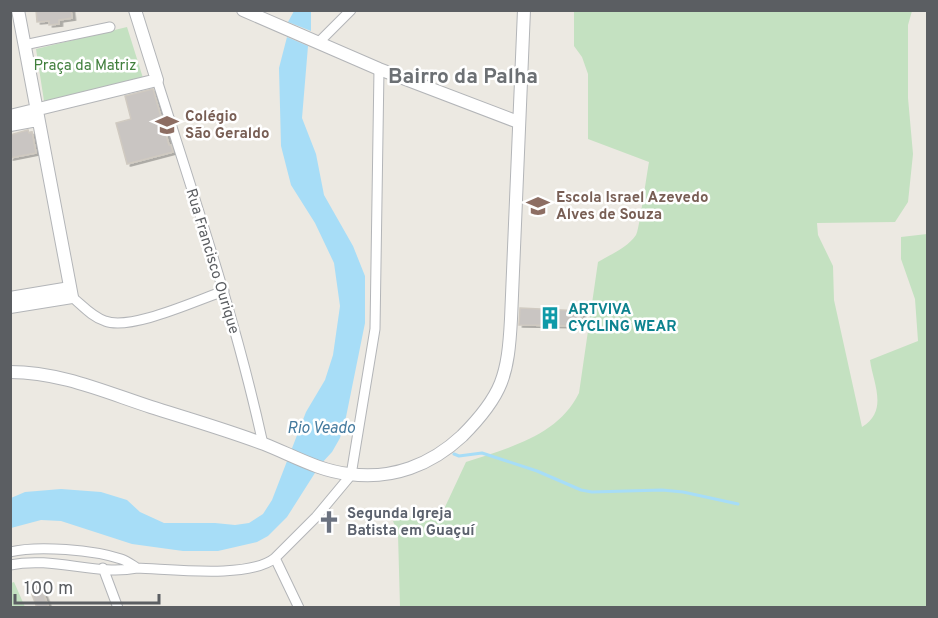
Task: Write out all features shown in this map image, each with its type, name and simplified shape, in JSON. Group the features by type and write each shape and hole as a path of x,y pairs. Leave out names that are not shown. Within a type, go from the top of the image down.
{"street":[{"path":"18,10 71,292 97,318 116,324 132,323 224,291"},
{"path":"10,125 36,115 157,80 135,10"},
{"path":"243,10 379,69 518,122"},
{"path":"314,40 351,10"},
{"path":"10,372 28,372 64,378 263,444 326,470 351,475 389,474 427,462 441,454 474,424 491,403 505,375 509,352 514,264 524,10"},
{"path":"24,45 110,27"},
{"path":"10,565 26,562 54,562 122,571 137,568 231,571 253,568 275,558 316,517 351,475 375,329 379,69"},
{"name":"Rua Francisco Ourique","path":"157,80 224,291 254,401 263,444"},
{"path":"10,116 36,115"},
{"path":"10,298 71,292"},
{"path":"10,308 71,292"},
{"path":"10,552 40,549 95,553 124,560 137,568"},
{"path":"275,558 299,608"},
{"path":"103,568 118,608"}],"green space":[{"path":"574,11 912,11 908,25 908,98 913,154 908,202 895,222 817,223 818,235 833,266 834,300 862,427 875,413 877,405 870,360 918,341 915,299 901,259 901,237 927,234 927,607 400,607 398,534 393,521 445,507 466,462 530,438 545,430 570,408 579,393 598,262 628,244 636,235 649,162 588,139 588,74 582,57 574,46"},
{"name":"Praça da Matriz","path":"127,27 143,78 44,101 36,49"},
{"path":"14,582 25,607 11,607 11,583"}],"water":[{"path":"294,11 311,11 311,31 288,22"},
{"name":"Rio Veado","path":"287,37 308,46 302,118 316,154 324,195 353,246 365,276 365,323 340,438 287,517 268,536 257,542 218,551 183,551 132,544 61,521 41,520 11,528 11,498 25,492 61,489 101,492 127,500 140,512 164,523 235,525 249,523 263,514 272,500 306,412 325,380 333,355 340,306 334,263 315,223 291,185 281,146 279,68"}],"building":[{"path":"36,10 71,10 72,18 59,20 59,24 49,25 49,21 37,22"},
{"path":"153,89 173,152 127,164 116,123 131,119 125,96"},
{"path":"28,130 29,133 32,132 36,153 10,158 10,135"},
{"name":"ARTVIVA CYCLING WEAR","path":"520,308 582,311 582,326 519,325"},
{"path":"38,580 49,608 37,608 30,589 31,583"}],"waterway":[{"path":"454,454 459,456 482,453 592,492 662,490 683,492 738,504"}],"place":[{"name":"Colégio São Geraldo","path":"167,125"},
{"name":"Escola Israel Azevedo Alves de Souza","path":"538,206"},
{"name":"ARTVIVA CYCLING WEAR","path":"550,318"},
{"name":"Segunda Igreja Batista em Guaçuí","path":"329,522"}],"district":[{"name":"Bairro da Palha","path":"463,76"}]}
